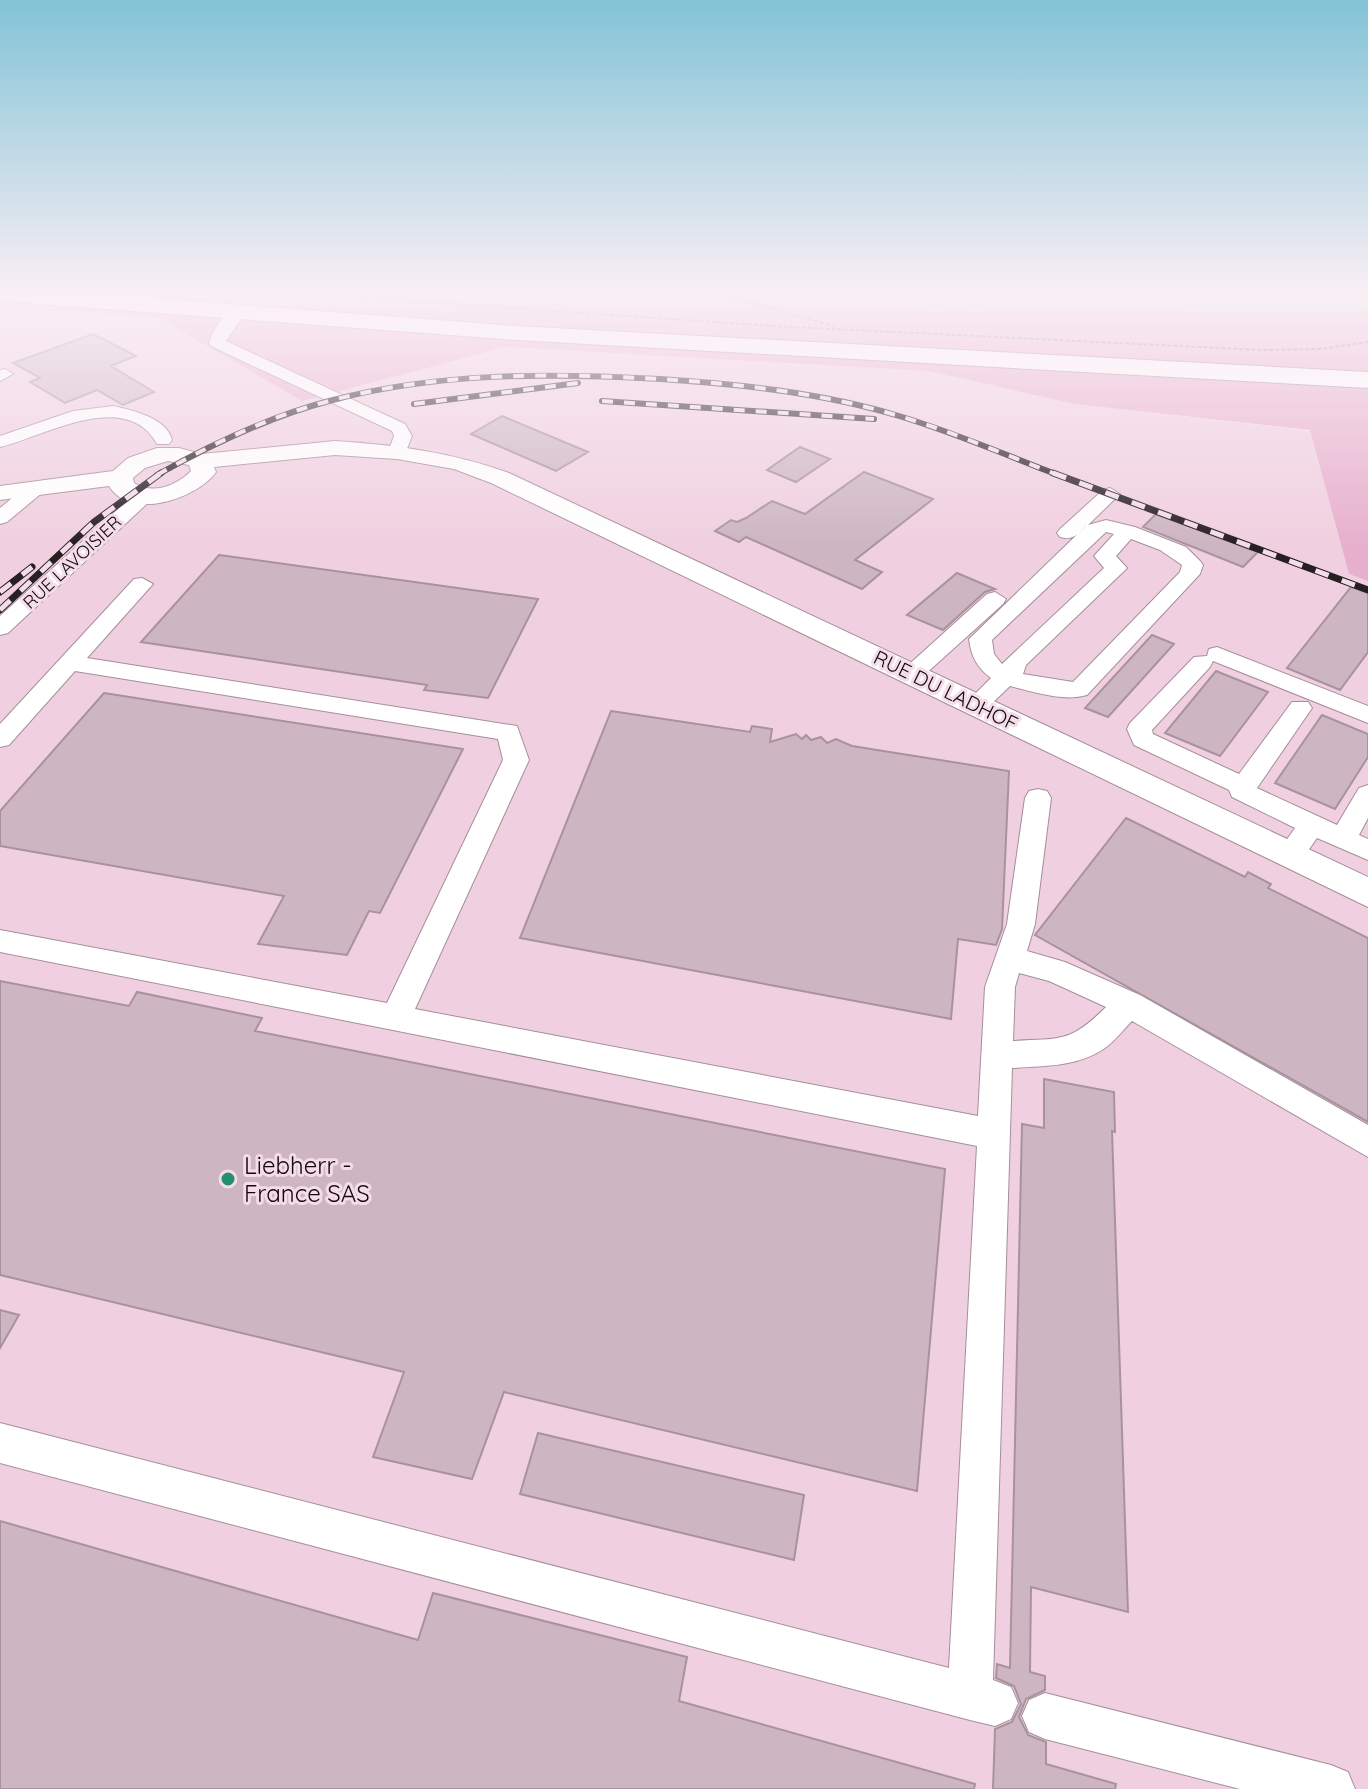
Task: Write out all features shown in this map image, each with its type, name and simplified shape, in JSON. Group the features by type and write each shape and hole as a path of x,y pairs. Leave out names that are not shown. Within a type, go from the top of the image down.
{"highway":[{"path":"1299,376 1368,380"}],"main road":[{"name":"RUE DU LADHOF","path":"202,466 312,449 397,452 459,463 523,489 913,673 1368,893"},
{"path":"0,493 120,477 128,468 164,450 202,466 186,488 165,495 129,493 122,487 120,477"},
{"name":"RUE DU LADHOF","path":"202,466 263,459 352,455 396,458 455,467 523,489"}],"street":[{"path":"289,376 399,428 403,436 397,452"},
{"path":"6,439 77,415 114,413 164,450"},
{"path":"0,518 36,488"},
{"path":"913,673 1110,494"},
{"name":"RUE LAVOISIER","path":"0,628 144,496"},
{"path":"1106,526 1128,531 1183,554 1193,565 1189,574 1079,690 1005,678 985,660 980,650 980,639 1095,529 1106,526"},
{"path":"977,704 1014,670 1014,663 1116,568 1104,556 1128,531"},
{"path":"0,739 142,584"},
{"path":"1244,787 1143,739 1139,729 1209,658 1368,715"},
{"path":"70,663 508,732 516,760 395,1018"},
{"path":"1300,708 1241,791 1368,850"},
{"path":"1343,839 1368,794"},
{"path":"0,1443 983,1700 993,1134 1000,987 1021,924 1038,798"},
{"path":"1290,855 1312,825"},
{"path":"0,941 993,1134"},
{"path":"1009,959 1055,970 1129,1004 1368,1142"},
{"path":"997,1056 1067,1051 1094,1039 1129,1004"},
{"path":"1045,1716 1331,1789"}],"shaded area":[{"name":"Liebherr - France SAS","path":"0,376 271,376 312,398 394,376 953,376 1075,404 1310,431 1349,574 1368,581 1368,1789 0,1789"},
{"path":"260,376 395,376 302,401"},
{"path":"953,376 1368,376 1368,581 1349,574 1310,430 1075,404"}],"building":[{"path":"37,376 128,376 154,392 123,405 97,390 65,403 30,382 40,378"},
{"path":"502,416 588,452 556,471 471,434"},
{"path":"800,447 830,459 796,482 767,470"},
{"path":"864,472 933,499 855,560 882,572 862,589 746,537 739,542 715,531 731,520 737,522 746,518 772,501 805,514"},
{"path":"1156,514 1258,552 1243,567 1143,527"},
{"path":"219,555 538,599 488,698 424,690 427,685 141,642"},
{"path":"957,573 995,589 985,592 943,630 907,615"},
{"path":"1351,587 1368,593 1368,652 1340,690 1287,668"},
{"path":"1152,635 1174,644 1108,717 1085,708"},
{"path":"1216,671 1268,692 1220,756 1165,733"},
{"path":"104,693 463,749 380,913 369,911 347,955 258,944 284,896 0,846 0,811"},
{"path":"611,711 750,732 752,726 772,729 770,742 796,734 802,739 806,735 811,740 821,737 827,743 836,739 852,746 1009,771 1002,929 996,945 958,939 951,1019 520,938"},
{"path":"1322,715 1368,734 1368,757 1335,809 1275,783"},
{"path":"1126,818 1245,877 1248,872 1271,884 1268,888 1368,938 1368,1122 1035,935"},
{"path":"0,981 129,1006 137,992 262,1018 255,1031 945,1169 917,1491 504,1392 472,1479 373,1457 404,1372 0,1275"},
{"path":"1044,1079 1114,1092 1115,1132 1112,1131 1128,1612 1031,1587 1030,1672 1045,1676 1045,1690 1026,1699 1019,1717 1028,1735 1046,1742 1046,1764 1116,1784 1115,1789 993,1789 995,1729 1012,1722 1021,1704 1014,1686 996,1678 997,1664 1010,1668 1022,1124 1044,1128"},
{"path":"0,1310 19,1315 0,1348"},
{"path":"538,1433 804,1495 794,1560 520,1494"},
{"path":"0,1521 418,1640 433,1593 687,1657 679,1701 975,1784 974,1789 0,1789"}],"railway":[{"path":"157,475 241,432 329,401 411,384 515,376"},
{"path":"576,376 751,387 870,408 959,436 1058,475"},
{"path":"414,404 578,383"},
{"path":"602,401 874,419"},
{"path":"0,610 94,522 161,473"},
{"path":"1053,473 1368,590"},
{"path":"0,592 32,567"}],"place":[{"name":"Liebherr - France SAS","path":"228,1179"}]}
